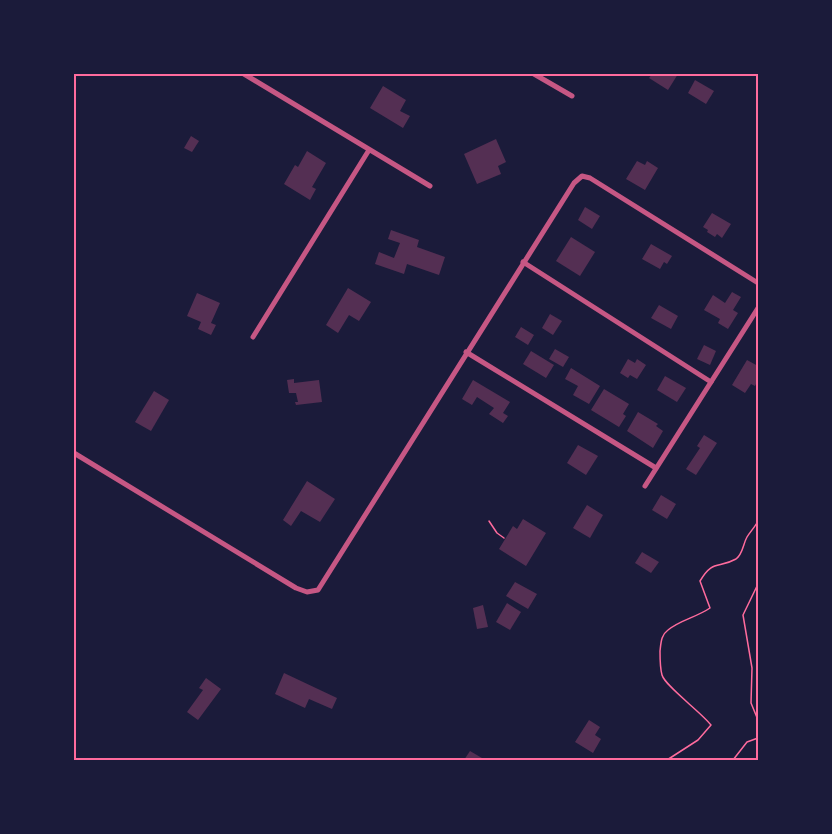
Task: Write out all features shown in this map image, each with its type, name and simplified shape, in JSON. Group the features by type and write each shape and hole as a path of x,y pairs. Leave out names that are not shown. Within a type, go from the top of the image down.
{"street":[{"path":"244,74 430,186"},
{"path":"534,74 572,96"},
{"path":"253,337 369,150"},
{"path":"74,453 296,588 307,592 318,590 523,262 574,183 582,176 590,178 759,283"},
{"path":"523,262 711,382"},
{"path":"645,486 759,308"},
{"path":"466,352 656,468"}],"path":[{"path":"489,521 494,530 504,538"},
{"path":"667,760 699,740 711,724 662,676 660,655 662,638 669,629 701,615 710,608 700,581 712,566 737,558 747,537 759,521"},
{"path":"759,584 743,615 752,668 751,703 759,720"},
{"path":"733,760 747,742 759,738"}],"building":[{"path":"652,74 678,74 668,90 649,78"},
{"path":"695,80 714,91 706,104 688,93"},
{"path":"383,86 406,100 400,111 410,116 403,128 370,108"},
{"path":"191,136 199,141 192,152 184,148"},
{"path":"496,139 506,162 498,166 501,174 477,184 464,154"},
{"path":"307,151 326,163 312,187 316,189 310,200 284,184 295,165 298,167"},
{"path":"637,161 645,165 647,161 658,168 645,190 626,179"},
{"path":"585,207 600,216 592,229 578,220"},
{"path":"712,213 731,224 722,238 717,234 715,237 703,227"},
{"path":"391,230 419,240 417,247 445,257 439,275 407,264 404,274 375,264 379,252 394,258 400,243 388,239"},
{"path":"571,237 595,252 580,276 556,261"},
{"path":"651,244 672,256 667,264 664,262 660,269 642,259"},
{"path":"348,288 371,302 359,321 349,315 338,333 326,325"},
{"path":"732,292 741,297 733,310 738,313 728,329 718,323 720,319 704,310 713,295 725,303"},
{"path":"197,293 220,303 211,323 216,325 211,335 198,329 201,322 187,316"},
{"path":"659,305 678,316 671,329 651,318"},
{"path":"550,314 562,321 553,335 542,328"},
{"path":"521,327 534,335 528,345 515,337"},
{"path":"704,345 716,351 710,365 697,359"},
{"path":"555,349 569,357 563,367 549,359"},
{"path":"531,351 554,365 546,378 523,364"},
{"path":"628,359 635,363 637,359 646,365 637,379 630,375 628,378 620,373"},
{"path":"747,360 758,366 758,380 755,386 751,384 745,393 732,385"},
{"path":"571,368 600,386 589,404 573,395 578,386 565,379"},
{"path":"665,376 686,388 677,402 657,390"},
{"path":"294,379 294,383 319,380 322,402 296,405 295,402 298,402 296,393 289,393 287,380"},
{"path":"473,380 510,402 503,413 508,416 503,423 489,414 494,408 477,397 472,405 462,399"},
{"path":"604,389 629,404 623,414 626,416 619,427 591,410"},
{"path":"154,391 169,400 151,431 135,422"},
{"path":"638,412 658,424 656,426 663,431 653,448 627,431"},
{"path":"704,435 717,443 696,475 686,469 700,448 697,446"},
{"path":"578,445 598,456 586,475 567,463"},
{"path":"307,481 335,499 320,522 301,511 291,526 283,520"},
{"path":"661,495 676,504 667,519 652,510"},
{"path":"587,505 603,515 590,538 573,528"},
{"path":"523,519 546,533 526,566 499,549 513,526 517,529"},
{"path":"642,552 659,562 651,573 635,563"},
{"path":"515,582 537,594 528,609 506,596"},
{"path":"507,603 521,612 510,630 496,622"},
{"path":"483,605 488,627 477,629 473,608"},
{"path":"284,673 337,698 332,709 309,699 305,708 275,694"},
{"path":"206,678 221,689 198,720 187,712 203,690 199,688"},
{"path":"589,720 600,727 595,735 601,739 593,753 575,742"},
{"path":"470,751 482,758 464,760"}]}
